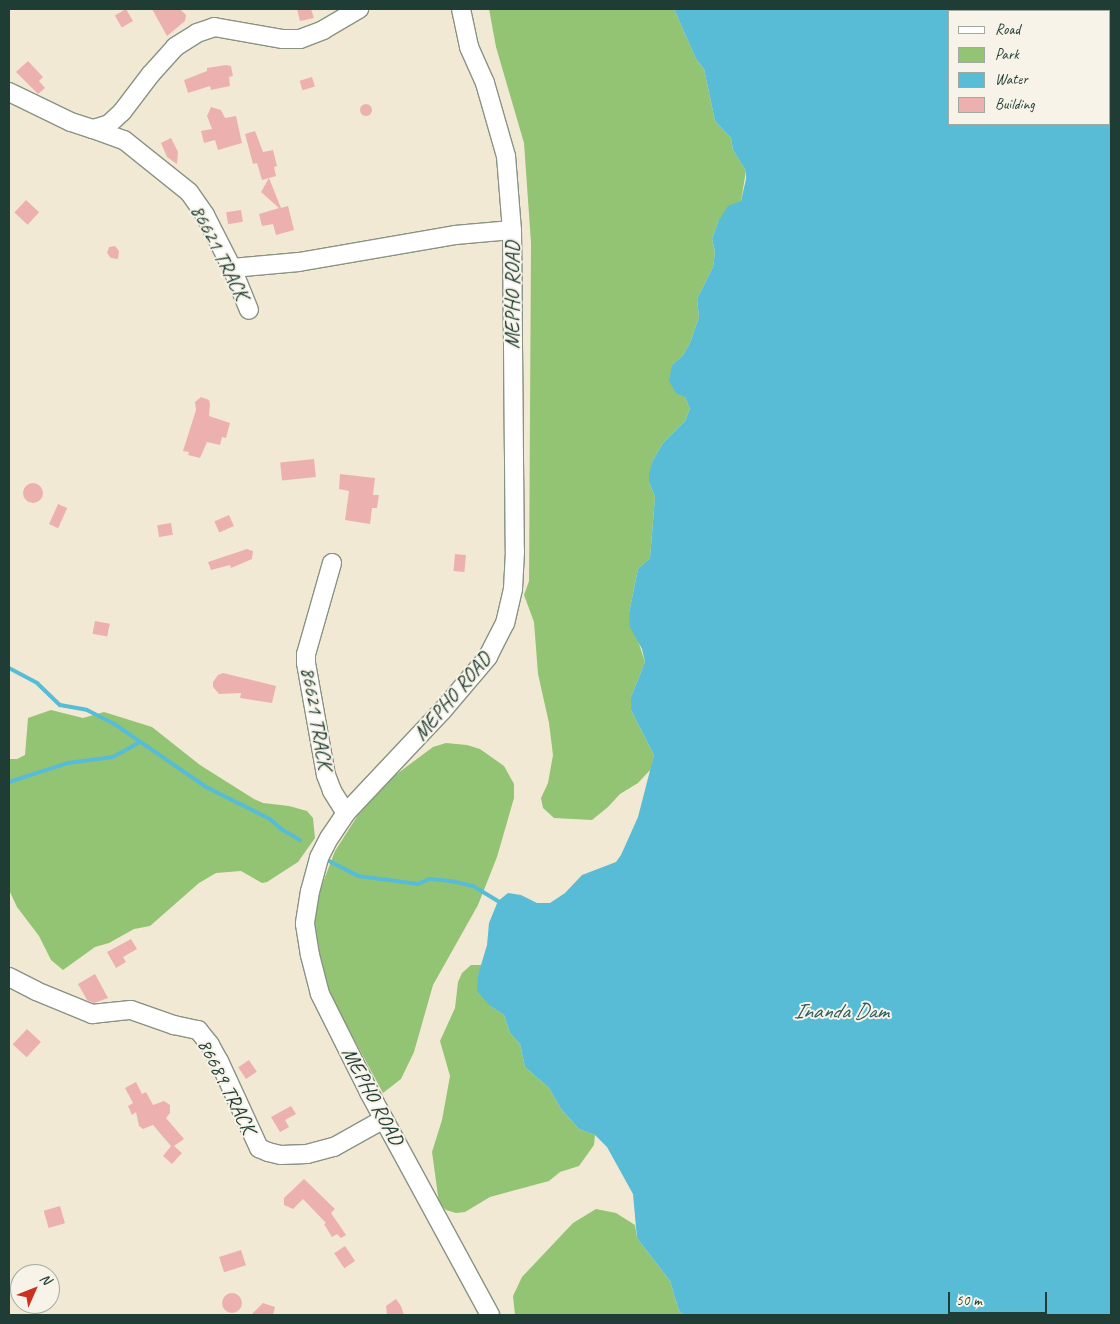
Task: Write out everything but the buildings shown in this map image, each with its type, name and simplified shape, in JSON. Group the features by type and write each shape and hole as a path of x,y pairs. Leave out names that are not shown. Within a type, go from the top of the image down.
{"street":[{"path":"93,129 109,124 122,112 151,74 175,47 197,33 214,27 282,39 300,39 323,30 358,9"},
{"name":"MEPHO ROAD","path":"462,9 469,47 485,83 506,156 512,230 515,552 513,589 505,623 483,664 442,711 346,812 320,858 310,891 306,924 310,955 320,994 384,1119 490,1315"},
{"name":"86621 TRACK","path":"9,92 71,122 124,140 189,192 205,214 232,268 249,310"},
{"path":"232,268 298,262 446,237 512,230"},
{"name":"86621 TRACK","path":"332,562 306,654 306,663 326,775 332,791 346,812"},
{"name":"86689 TRACK","path":"9,977 36,991 92,1014 131,1010 174,1025 198,1030 210,1045 219,1061 259,1148 268,1152 281,1155 307,1154 334,1147 384,1119"}],"green space":[{"path":"489,9 674,9 696,59 704,69 715,121 731,138 733,150 746,171 741,201 718,222 712,239 715,252 713,267 697,299 699,317 690,343 683,355 672,365 690,409 685,421 663,443 653,460 649,482 655,497 650,558 638,569 629,613 645,662 631,697 631,710 654,755 651,769 638,783 620,794 592,820 554,818 543,808 541,798 548,783 553,755 549,723 538,674 534,622 524,595 529,581 531,243 524,143 496,47"},
{"path":"51,710 83,718 104,712 152,727 200,765 254,799 263,803 289,806 307,811 313,818 315,838 298,862 267,882 262,883 241,871 216,873 199,883 150,926 134,929 109,943 95,947 63,970 51,960 39,936 17,907 9,890 9,759 17,759 25,755 28,718"},
{"path":"446,743 467,745 480,749 504,766 514,784 514,798 497,857 478,905 433,985 414,1052 401,1079 383,1093 328,991 318,951 315,922 317,898 335,851 358,815 394,776 433,747"},
{"path":"471,965 482,965 478,975 490,1006 504,1015 510,1033 520,1044 525,1067 549,1088 561,1109 579,1129 595,1135 594,1145 579,1166 560,1172 549,1181 490,1197 465,1212 456,1213 446,1210 439,1203 432,1152 442,1120 450,1076 440,1041 455,1008 458,982 462,973"},
{"path":"596,1209 616,1213 635,1225 637,1238 670,1281 679,1311 684,1315 515,1315 513,1296 522,1277 573,1223"}],"water":[{"name":"Inanda Dam","path":"674,9 1111,9 1111,1315 684,1315 679,1311 670,1281 637,1238 633,1194 607,1147 595,1135 579,1129 561,1109 549,1088 525,1067 520,1044 510,1033 504,1015 490,1006 477,991 478,975 487,945 489,923 498,901 508,893 521,895 537,903 550,903 565,893 582,875 616,862 638,817 654,755 631,710 631,697 645,662 642,649 630,627 629,613 638,569 650,558 655,497 649,482 649,473 653,460 663,443 685,421 690,409 685,397 676,393 669,381 672,365 683,355 690,343 699,317 697,299 713,267 715,252 712,239 718,222 728,206 741,201 746,179 746,171 733,150 731,138 715,121 704,69 696,59"}],"waterway":[{"path":"9,668 37,683 60,705 87,710 113,723 206,787 270,819 281,829 300,840"},
{"path":"9,782 68,763 113,757 140,742"},
{"path":"327,860 358,876 418,884 429,879 473,886 498,901"}]}
